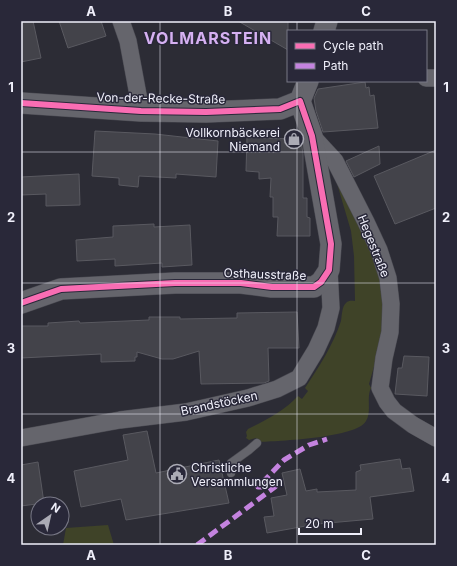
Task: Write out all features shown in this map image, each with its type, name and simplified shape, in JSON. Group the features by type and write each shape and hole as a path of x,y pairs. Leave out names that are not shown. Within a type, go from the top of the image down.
{"street":[{"path":"121,21 128,41 141,111"},
{"path":"308,82 300,101 312,136 331,244 329,270"},
{"name":"Von-der-Recke-Straße","path":"21,103 141,111 206,112 280,109 300,101"},
{"name":"Hegestraße","path":"312,136 338,167 379,250 388,278 391,304 390,332 384,358 380,388 387,402 394,411 413,425 436,438"},
{"name":"Osthausstraße","path":"21,303 61,289 174,283 241,283 272,287 314,287 321,282 329,270"},
{"name":"Brandstöcken","path":"21,438 120,420 186,412 248,398 277,389 299,378 316,350 326,328 331,308 329,270"}],"lane":[{"path":"231,473 231,463 257,443"}],"green space":[{"path":"333,170 348,199 382,279 386,313 377,356 369,384 371,388 368,417 360,427 333,435 282,441 257,442 256,438 249,440 246,438 246,432 248,429 281,411 298,396 302,399 308,391 305,388 334,339 341,321 342,311 345,304 348,301 355,301 354,256 351,231"},
{"path":"108,525 114,545 63,545 65,536 70,536 70,528"}],"building":[{"path":"21,21 33,21 41,58 21,62"},
{"path":"59,21 101,21 106,36 68,48"},
{"path":"238,21 288,21 287,49"},
{"path":"365,82 366,88 369,87 370,96 374,95 378,128 323,132 316,111 314,98 318,89"},
{"path":"95,131 155,134 218,141 216,177 176,174 176,178 139,176 138,187 119,185 119,178 92,176"},
{"path":"263,136 263,138 301,140 303,154 303,198 307,198 307,217 310,218 310,236 277,236 278,217 273,217 273,197 270,197 271,178 259,179 259,172 246,171 247,137"},
{"path":"379,146 380,164 354,177 346,161"},
{"path":"436,150 436,208 395,224 374,176"},
{"path":"79,174 80,205 46,206 46,194 21,195 21,177"},
{"path":"154,224 154,227 190,225 192,265 162,267 162,263 115,266 115,259 77,261 76,240 113,237 113,226"},
{"path":"297,312 299,348 268,348 269,381 264,383 201,384 199,351 173,359 162,359 137,352 135,361 101,362 101,354 21,358 21,326 48,326 48,323 79,321 80,323 149,320 149,317 180,317 180,319 237,318 237,313"},
{"path":"404,356 429,357 427,396 395,394 398,368 402,368"},
{"name":"Christliche Versammlungen","path":"147,431 156,473 219,460 229,503 126,520 121,499 81,507 74,471 128,460 123,435"},
{"path":"400,459 402,469 410,468 414,491 370,497 373,519 317,524 267,533 264,517 274,516 271,498 287,495 282,473 300,469 306,491 317,489 317,492 356,490 356,472 361,470 360,465"},
{"path":"38,462 43,496 30,496 30,505 21,506 21,465"}],"marked path":[{"path":"197,545 275,487 258,487 284,460 309,445 327,439"}],"cycle path":[{"path":"21,103 141,111 206,112 280,109 300,101"},
{"path":"21,303 61,289 175,283 241,283 272,287 314,287 321,282 329,270 331,244 312,136 300,101"}],"place":[{"name":"Vollkornbäckerei Niemand","path":"294,139"},
{"name":"Christliche Versammlungen","path":"177,474"}],"district":[{"name":"VOLMARSTEIN","path":"208,38"}]}
